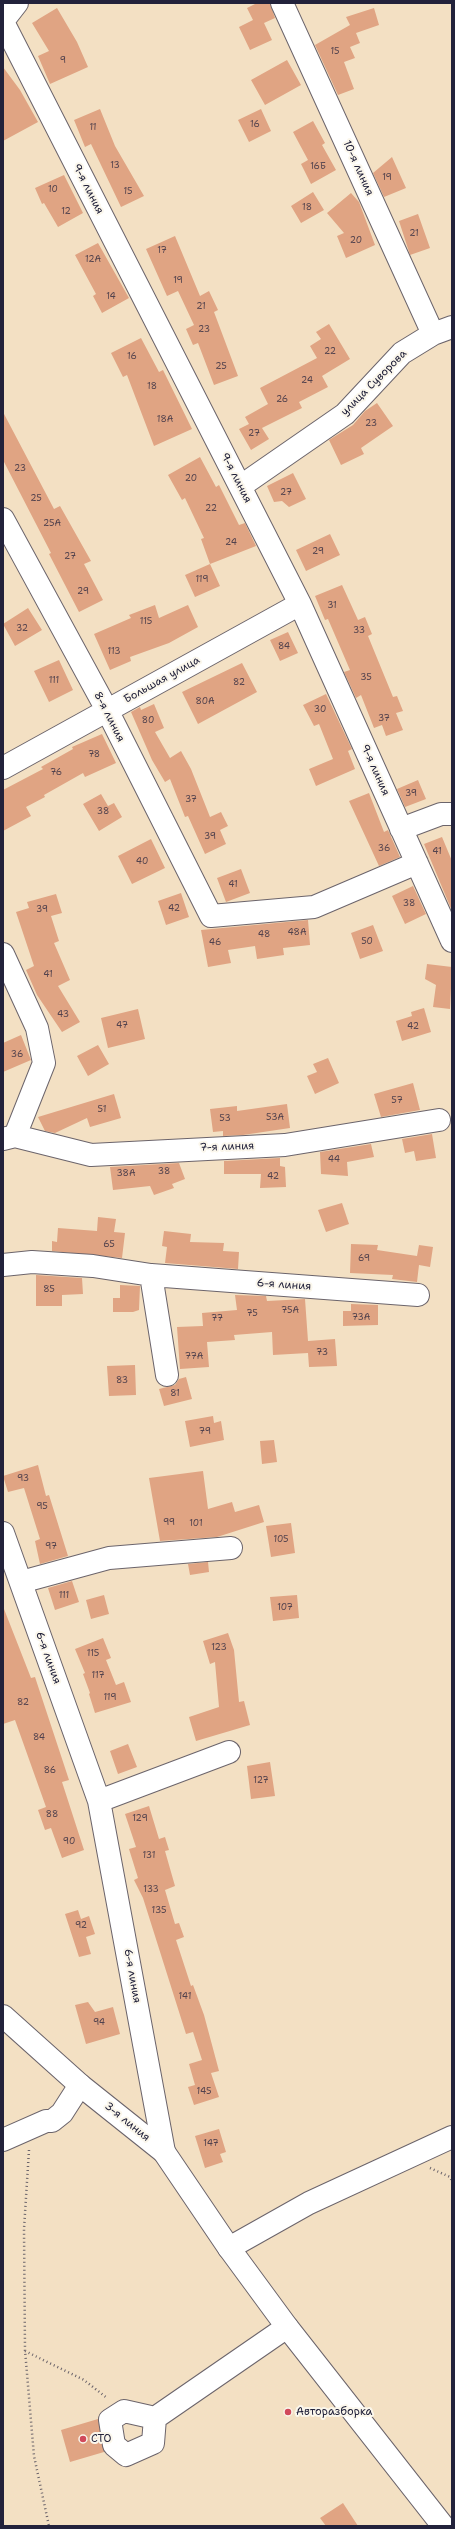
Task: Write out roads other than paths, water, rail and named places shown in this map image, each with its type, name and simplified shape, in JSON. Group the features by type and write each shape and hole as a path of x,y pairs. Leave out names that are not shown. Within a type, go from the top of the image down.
{"street":[{"path":"3,22 17,3"},
{"name":"10-я линия","path":"282,3 442,330"},
{"name":"9-я линия","path":"3,22 300,604 452,941"},
{"name":"улица Суворова","path":"240,486 345,414 402,353 442,330"},
{"name":"8-я линия","path":"3,519 106,710 210,916 314,907 417,864"},
{"name":"Большая улица","path":"3,768 300,604"},
{"path":"401,829 441,814 452,814"},
{"name":"7-я линия","path":"3,954 37,1028 44,1063 9,1137 91,1155 285,1145 439,1120"},
{"name":"6-я линия","path":"3,1265 32,1262 93,1266 151,1275 418,1295"},
{"path":"151,1275 167,1375"},
{"name":"6-я линия","path":"3,1533 99,1800 164,2152"},
{"path":"21,1582 109,1558 231,1548"},
{"path":"99,1800 229,1752"},
{"name":"3-я линия","path":"3,2016 80,2085 164,2152 229,2248 287,2327 443,2526"},
{"path":"3,2140 46,2121 52,2121 62,2113 80,2085"},
{"path":"229,2248 309,2203 452,2137"},
{"path":"155,2418 153,2443 126,2455 114,2445 110,2420 124,2410 155,2418 223,2382 287,2327"}],"place":[{"name":"Авторазборка","path":"288,2412"},
{"name":"СТО","path":"83,2439"}]}
